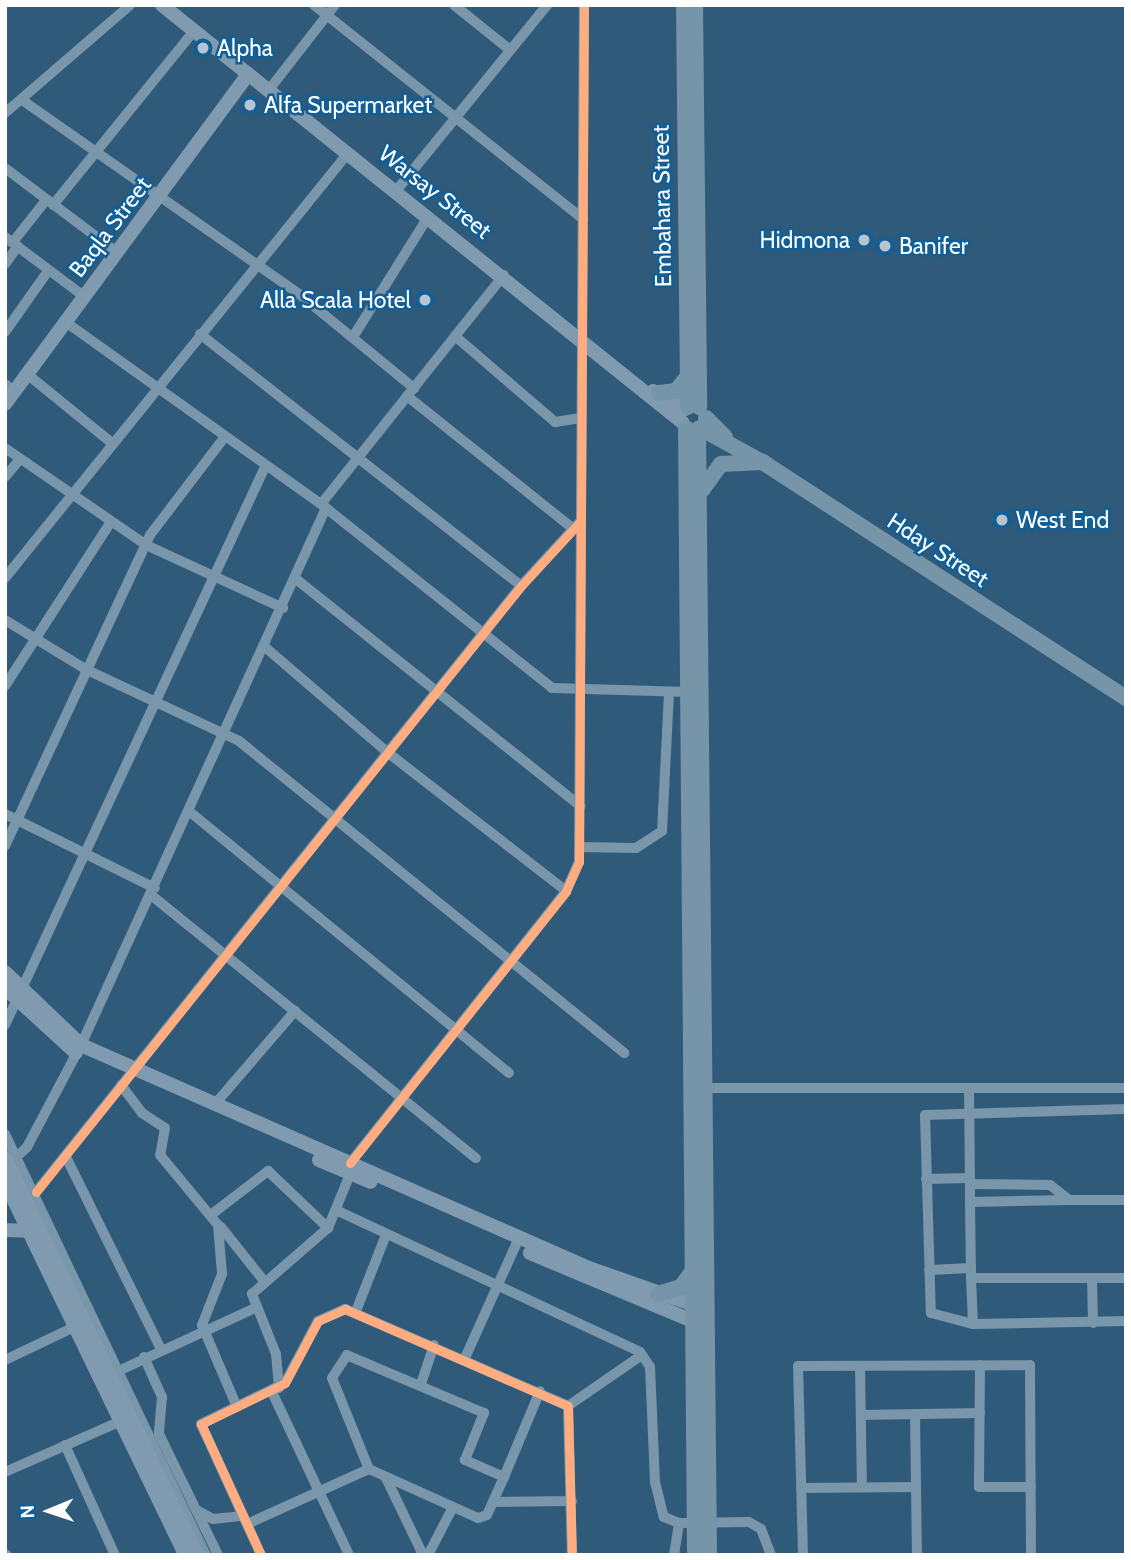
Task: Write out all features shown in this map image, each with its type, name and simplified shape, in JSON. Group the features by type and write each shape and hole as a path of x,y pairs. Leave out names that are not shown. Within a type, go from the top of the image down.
{"main road":[{"name":"Embahara Street","path":"684,5 688,376 693,419"},
{"name":"Embahara Street","path":"693,419 695,5"},
{"path":"652,391 678,390 688,376"},
{"path":"693,419 701,500 699,1312 695,1555"},
{"path":"693,419 689,692 700,1088 695,1268 699,1312"},
{"name":"Hday Street","path":"693,419 1126,698"},
{"path":"701,500 707,476 721,464 764,463"},
{"path":"658,1294 681,1287 695,1268"},
{"path":"694,1523 709,1555"}],"street":[{"path":"5,113 130,5"},
{"name":"Warsay Street","path":"162,5 504,275 581,340 693,419"},
{"path":"314,5 583,219"},
{"path":"268,90 335,5"},
{"path":"454,5 510,50"},
{"path":"396,191 547,5"},
{"path":"349,1555 275,1390 274,1348 253,1309 251,1294 328,1228 338,1211 350,1169 566,891 580,847 581,692 575,525 581,340 584,5"},
{"path":"5,264 12,242 97,150 193,32"},
{"name":"Baqla Street","path":"5,404 10,387 27,374 67,323 248,74"},
{"path":"22,100 257,264 353,337 410,392 575,525"},
{"path":"5,578 348,153"},
{"path":"5,168 118,253"},
{"path":"353,337 428,216"},
{"path":"12,242 85,297"},
{"path":"5,332 48,271"},
{"path":"11,1160 79,1049 283,608 323,506 358,453 504,275"},
{"path":"67,323 156,390 323,506 552,688 581,692 689,692"},
{"path":"200,334 358,453 522,586"},
{"path":"454,336 555,422 579,418"},
{"path":"27,374 113,444"},
{"path":"5,846 146,545 224,438"},
{"path":"5,448 71,498 146,545 283,608"},
{"path":"5,477 20,459"},
{"path":"5,1025 265,467"},
{"path":"5,686 110,523"},
{"path":"36,1192 387,752 575,525"},
{"path":"296,579 580,806"},
{"path":"5,620 87,670 224,732 335,818 624,1053"},
{"path":"265,646 387,752 566,891"},
{"path":"580,847 636,848 662,831 669,692"},
{"path":"190,812 278,889 509,1073"},
{"path":"5,814 85,852 153,892 224,956 476,1158"},
{"path":"5,972 20,995 79,1049 128,1077 517,1242 699,1312"},
{"path":"5,988 20,995"},
{"path":"215,1104 295,1011"},
{"path":"128,1077 215,1104 350,1169"},
{"path":"128,1077 142,1113 165,1128 160,1155 264,1281"},
{"path":"700,1088 1126,1088"},
{"path":"969,1088 973,1324"},
{"path":"1126,1109 970,1109 926,1114 931,1313 973,1324 1126,1321"},
{"path":"5,1134 11,1160 111,1375"},
{"path":"66,1157 161,1349"},
{"path":"11,1160 36,1192 111,1375 124,1420 177,1555"},
{"path":"213,1216 268,1171 328,1228"},
{"path":"926,1179 1050,1185 1069,1200"},
{"path":"5,1182 69,1329 124,1420 197,1555"},
{"path":"5,1197 111,1375 206,1555"},
{"path":"970,1202 1126,1200"},
{"path":"338,1211 497,1289 642,1355 650,1367 655,1482 664,1517 694,1523 749,1522 761,1529 771,1555"},
{"path":"213,1216 223,1269 204,1331 237,1407"},
{"path":"5,1230 27,1231"},
{"path":"356,1311 386,1235"},
{"path":"465,1359 517,1242"},
{"path":"517,1242 699,1312"},
{"path":"929,1270 1126,1278"},
{"path":"1091,1278 1093,1323"},
{"path":"111,1375 161,1349 253,1309"},
{"path":"261,1555 201,1424 275,1390 318,1321 339,1309 356,1311 540,1391 568,1406"},
{"path":"5,1360 69,1329"},
{"path":"421,1384 434,1345"},
{"path":"568,1406 642,1355"},
{"path":"144,1357 162,1397 159,1434 218,1555"},
{"path":"504,1477 465,1460 484,1413 421,1384 342,1357 331,1386 369,1469 483,1518 493,1502 504,1477 540,1391"},
{"path":"980,1365 979,1487 1031,1487"},
{"path":"803,1555 798,1366 1030,1365 1031,1555"},
{"path":"860,1366 862,1487"},
{"path":"568,1406 572,1555"},
{"path":"861,1415 980,1413"},
{"path":"915,1414 917,1555"},
{"path":"5,1472 124,1420"},
{"path":"124,1420 185,1555"},
{"path":"65,1445 114,1552 102,1555"},
{"path":"197,1511 213,1519 245,1520 369,1469"},
{"path":"386,1478 423,1555"},
{"path":"801,1488 916,1487"},
{"path":"493,1502 572,1501"},
{"path":"428,1555 453,1507"},
{"path":"674,1555 694,1523"}],"cycle path":[{"path":"350,1163 566,891 579,862 584,5"},
{"path":"36,1192 521,586 579,523"},
{"path":"261,1555 201,1424 285,1383 318,1321 345,1309 568,1406 572,1555"}],"place":[{"name":"Alpha","path":"203,48"},
{"name":"Alfa Supermarket","path":"250,105"},
{"name":"Hidmona","path":"864,240"},
{"name":"Banifer","path":"885,246"},
{"name":"Alla Scala Hotel","path":"425,300"},
{"name":"West End","path":"1002,520"}]}
